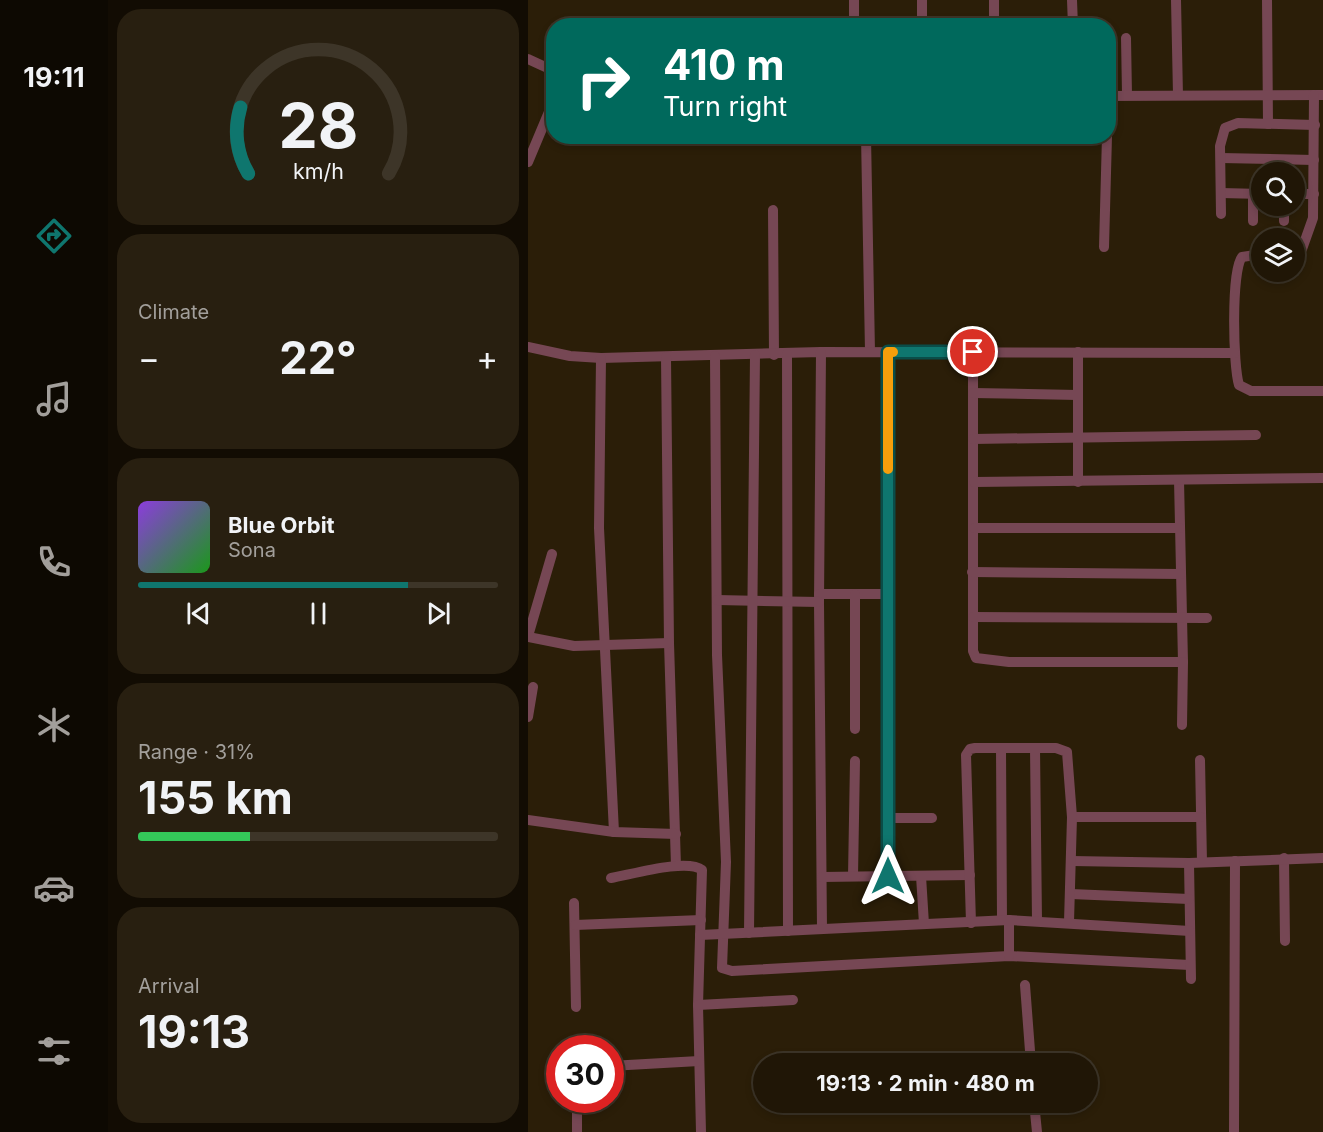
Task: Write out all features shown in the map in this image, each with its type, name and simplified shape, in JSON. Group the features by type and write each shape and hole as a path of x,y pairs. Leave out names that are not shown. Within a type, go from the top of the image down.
{"street":[{"path":"854,0 854,18"},
{"path":"922,0 922,18"},
{"path":"993,18 994,0"},
{"path":"1072,0 1073,18"},
{"path":"1176,0 1178,95"},
{"path":"1267,0 1268,124"},
{"path":"1126,38 1127,95"},
{"path":"528,59 546,67"},
{"path":"1116,96 1319,95 1315,125 1313,218 1305,241"},
{"path":"528,162 546,119"},
{"path":"1221,214 1222,134 1225,128 1238,123 1315,125"},
{"path":"866,144 870,352"},
{"path":"1104,247 1107,144"},
{"path":"1221,158 1314,160"},
{"path":"1221,193 1251,194"},
{"path":"1305,194 1314,194"},
{"path":"773,210 774,355"},
{"path":"1253,221 1254,216"},
{"path":"1284,216 1284,221"},
{"path":"1251,254 1238,262 1235,353 1237,378 1244,389 1323,391"},
{"path":"528,347 570,356 600,358 755,356 821,352 1235,353"},
{"path":"821,352 819,598 822,929"},
{"path":"888,352 888,876"},
{"path":"973,352 974,655 982,661 1183,662"},
{"path":"1077,482 1078,352"},
{"path":"787,354 788,931"},
{"path":"715,356 717,600 726,862 721,964 726,971 1009,956 1190,964"},
{"path":"749,933 753,731 751,601 755,356"},
{"path":"666,357 669,643 676,866"},
{"path":"600,358 599,528 614,832"},
{"path":"973,393 1078,395"},
{"path":"973,439 1256,435"},
{"path":"974,482 1323,478"},
{"path":"1179,480 1182,725"},
{"path":"974,528 1180,528"},
{"path":"552,554 528,637 574,646 669,643"},
{"path":"972,572 1181,574"},
{"path":"717,600 787,602 855,594 887,594"},
{"path":"855,594 855,729"},
{"path":"973,617 1208,618"},
{"path":"528,717 533,687"},
{"path":"971,922 966,755 970,749 975,748 1060,748 1067,753 1072,817 1069,922"},
{"path":"1001,748 1009,956"},
{"path":"1035,748 1037,920"},
{"path":"1200,759 1202,862"},
{"path":"853,876 855,761"},
{"path":"1072,817 1201,817"},
{"path":"888,818 932,818"},
{"path":"528,819 614,832 676,834"},
{"path":"1284,858 1285,941"},
{"path":"1072,861 1189,863 1323,858"},
{"path":"1234,1132 1235,861"},
{"path":"1189,863 1191,979"},
{"path":"611,878 676,866 695,866 702,870 698,1005 701,1132"},
{"path":"822,877 970,875"},
{"path":"921,876 924,924"},
{"path":"1071,894 1189,898"},
{"path":"574,903 576,1007"},
{"path":"575,925 701,920"},
{"path":"700,935 721,936 1006,920 1037,920 1190,931"},
{"path":"1025,985 1030,1053"},
{"path":"698,1005 793,1000"},
{"path":"624,1065 699,1061"},
{"path":"577,1113 577,1132"},
{"path":"1035,1113 1037,1132"}],"slow traffic":[{"path":"888,469 888,352 893,352"}],"route":[{"path":"888,876 888,352 973,352"}]}
